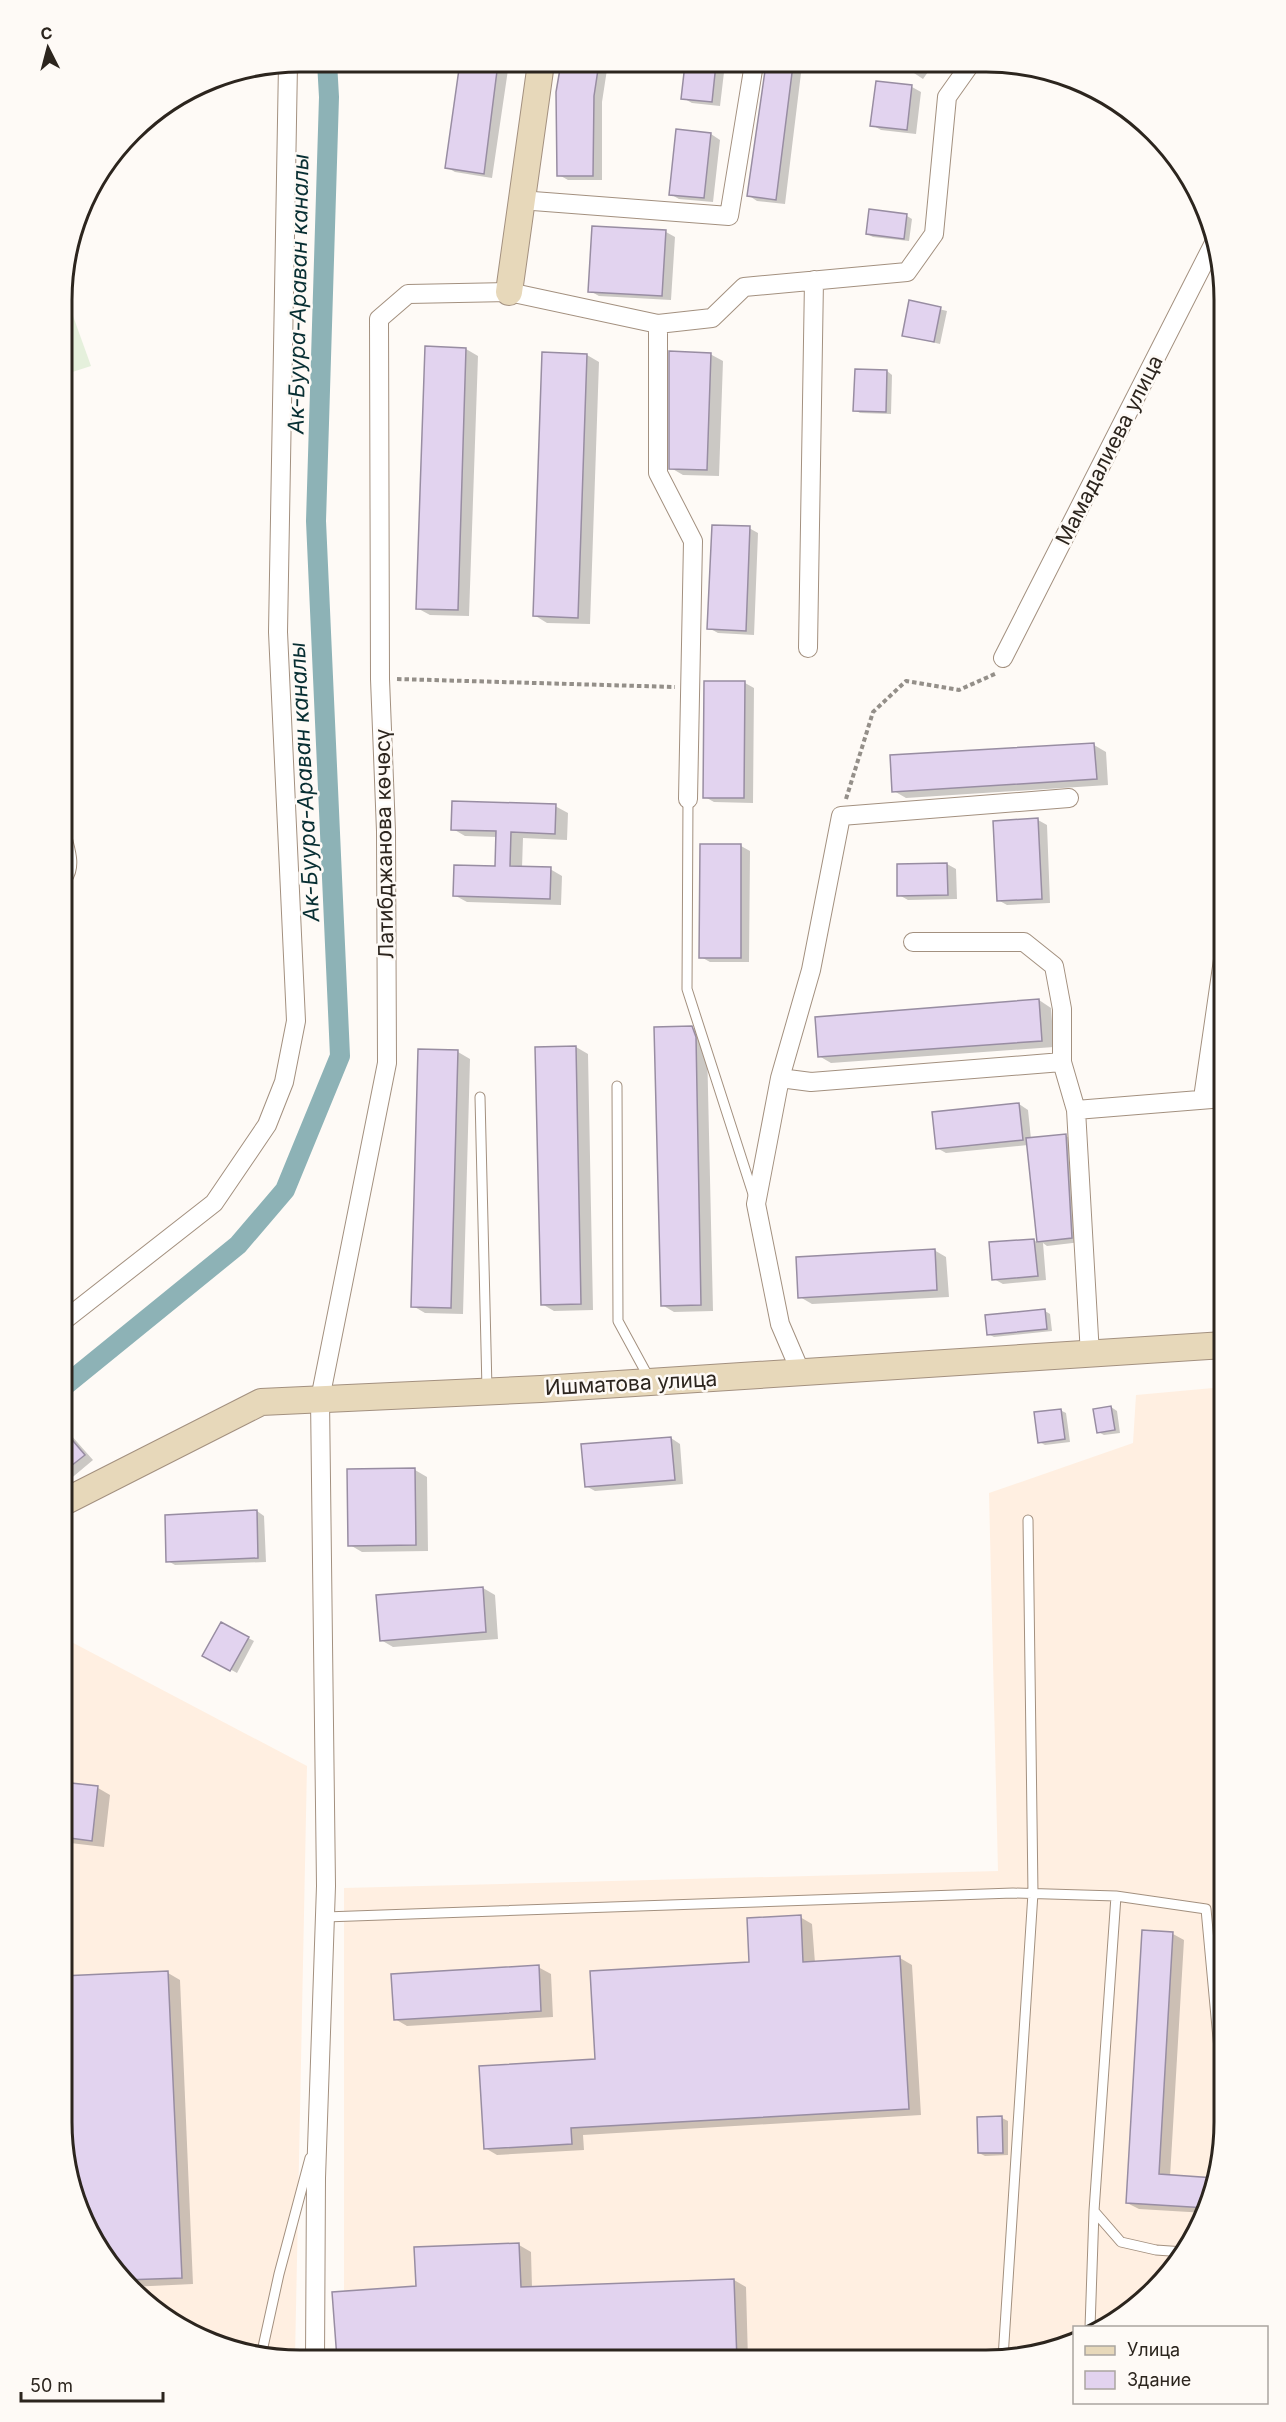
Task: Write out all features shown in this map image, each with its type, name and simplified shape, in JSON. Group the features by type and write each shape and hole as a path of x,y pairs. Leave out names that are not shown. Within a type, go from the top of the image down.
{"main road":[{"path":"509,292 540,72"},
{"name":"Ишматова улица","path":"72,1498 261,1402 651,1382 1214,1346"}],"street":[{"path":"72,1314 214,1203 267,1125 284,1082 296,1021 278,632 288,72"},
{"path":"520,200 729,216 753,72"},
{"path":"509,292 658,324 712,318 744,287 906,272 934,234 947,97 965,72"},
{"name":"Мамадалиева улица","path":"1003,658 1209,253"},
{"path":"808,648 814,280"},
{"name":"Латибджанова көчөсү","path":"315,2350 318,2130 325,1917 320,1399 387,1063 386,831 380,679 379,320 408,294 509,292"},
{"path":"658,324 658,473 693,541 688,799"},
{"path":"801,1373 780,1324 756,1204 780,1078 811,970 842,816 1069,798"},
{"path":"913,942 1024,942 1053,966 1062,1009 1062,1062 1076,1110 1090,1355"},
{"path":"1203,1098 1214,1022"},
{"path":"780,1078 811,1082 1062,1062"},
{"path":"1076,1110 1214,1098"}],"lane":[{"path":"688,799 687,989 756,1204"},
{"path":"617,1086 618,1321 651,1382"},
{"path":"480,1097 487,1391"},
{"path":"1004,2350 1033,1893 1028,1520"},
{"path":"325,1917 1033,1893 1116,1896 1206,1909 1214,1995"},
{"path":"1090,2324 1094,2211 1116,1896"},
{"path":"263,2347 279,2274 318,2130"},
{"path":"1094,2211 1121,2242 1156,2250 1174,2251"}],"path":[{"path":"842,816 873,712 906,681 959,690 997,673 1003,658"},
{"path":"380,679 690,688"}],"shaded area":[{"path":"1214,1388 1214,2137 1210,2166 1197,2209 1167,2261 1125,2303 1087,2326 1073,2326 1073,2333 1045,2342 1001,2350 344,2350 344,1888 998,1871 989,1493 1133,1443 1136,1395"},
{"path":"72,1642 307,1766 295,2350 285,2350 256,2346 213,2333 161,2303 119,2261 96,2223 84,2195 76,2166 72,2137"}],"green space":[{"path":"72,313 91,366 72,372"}],"building":[{"path":"459,72 497,72 484,174 445,168"},
{"path":"559,72 598,72 594,96 593,176 557,176 556,92"},
{"path":"684,72 715,72 712,102 681,99"},
{"path":"765,72 792,72 776,200 747,196"},
{"path":"876,81 912,85 907,130 870,126"},
{"path":"676,129 711,133 704,198 669,195"},
{"path":"869,209 907,214 904,239 866,234"},
{"path":"592,226 666,230 662,296 588,292"},
{"path":"909,300 941,307 934,342 902,336"},
{"path":"425,346 466,348 458,610 416,609"},
{"path":"669,351 711,353 707,470 669,469"},
{"path":"542,352 587,354 578,618 533,616"},
{"path":"855,369 887,370 886,412 853,411"},
{"path":"712,525 750,526 746,631 707,629"},
{"path":"704,681 745,681 744,798 703,798"},
{"path":"1094,743 1097,779 892,792 890,755"},
{"path":"452,801 556,804 555,834 511,832 510,866 551,867 550,899 453,896 454,865 495,866 496,831 451,830"},
{"path":"1038,818 1042,899 997,901 993,821"},
{"path":"700,844 741,844 741,958 699,958"},
{"path":"947,863 948,895 897,896 897,864"},
{"path":"1039,999 1042,1041 818,1057 815,1017"},
{"path":"692,1026 696,1037 701,1305 661,1306 654,1027"},
{"path":"576,1046 581,1304 541,1305 535,1047"},
{"path":"418,1049 458,1050 451,1308 411,1307"},
{"path":"1019,1103 1023,1140 936,1149 932,1112"},
{"path":"1066,1134 1072,1238 1037,1242 1026,1138"},
{"path":"1034,1239 1038,1276 992,1280 989,1242"},
{"path":"935,1249 937,1290 798,1298 796,1257"},
{"path":"1045,1309 1047,1329 987,1335 985,1315"},
{"path":"1111,1406 1115,1430 1097,1433 1093,1409"},
{"path":"1061,1409 1065,1439 1038,1443 1034,1412"},
{"path":"671,1437 675,1480 585,1487 581,1444"},
{"path":"72,1440 85,1455 72,1465"},
{"path":"415,1468 416,1545 348,1546 347,1469"},
{"path":"257,1510 258,1558 166,1562 165,1515"},
{"path":"483,1587 486,1632 380,1641 376,1595"},
{"path":"221,1622 249,1637 230,1671 202,1656"},
{"path":"72,1783 98,1786 92,1841 72,1838"},
{"path":"801,1915 803,1962 900,1956 909,2109 571,2128 572,2144 484,2149 479,2066 595,2059 590,1971 749,1962 747,1918"},
{"path":"1142,1930 1173,1932 1159,2174 1207,2177 1198,2207 1126,2203"},
{"path":"539,1965 541,2011 394,2020 391,1974"},
{"path":"168,1971 182,2278 136,2280 110,2248 89,2209 76,2166 72,2137 72,1976"},
{"path":"1002,2116 1003,2153 978,2153 977,2117"},
{"path":"519,2243 521,2287 734,2279 737,2350 336,2350 332,2292 416,2286 414,2247"}],"waterway":[{"name":"Ак-Буура-Араван каналы","path":"72,1380 238,1245 285,1190 340,1056 316,521 329,97 328,72"}]}
